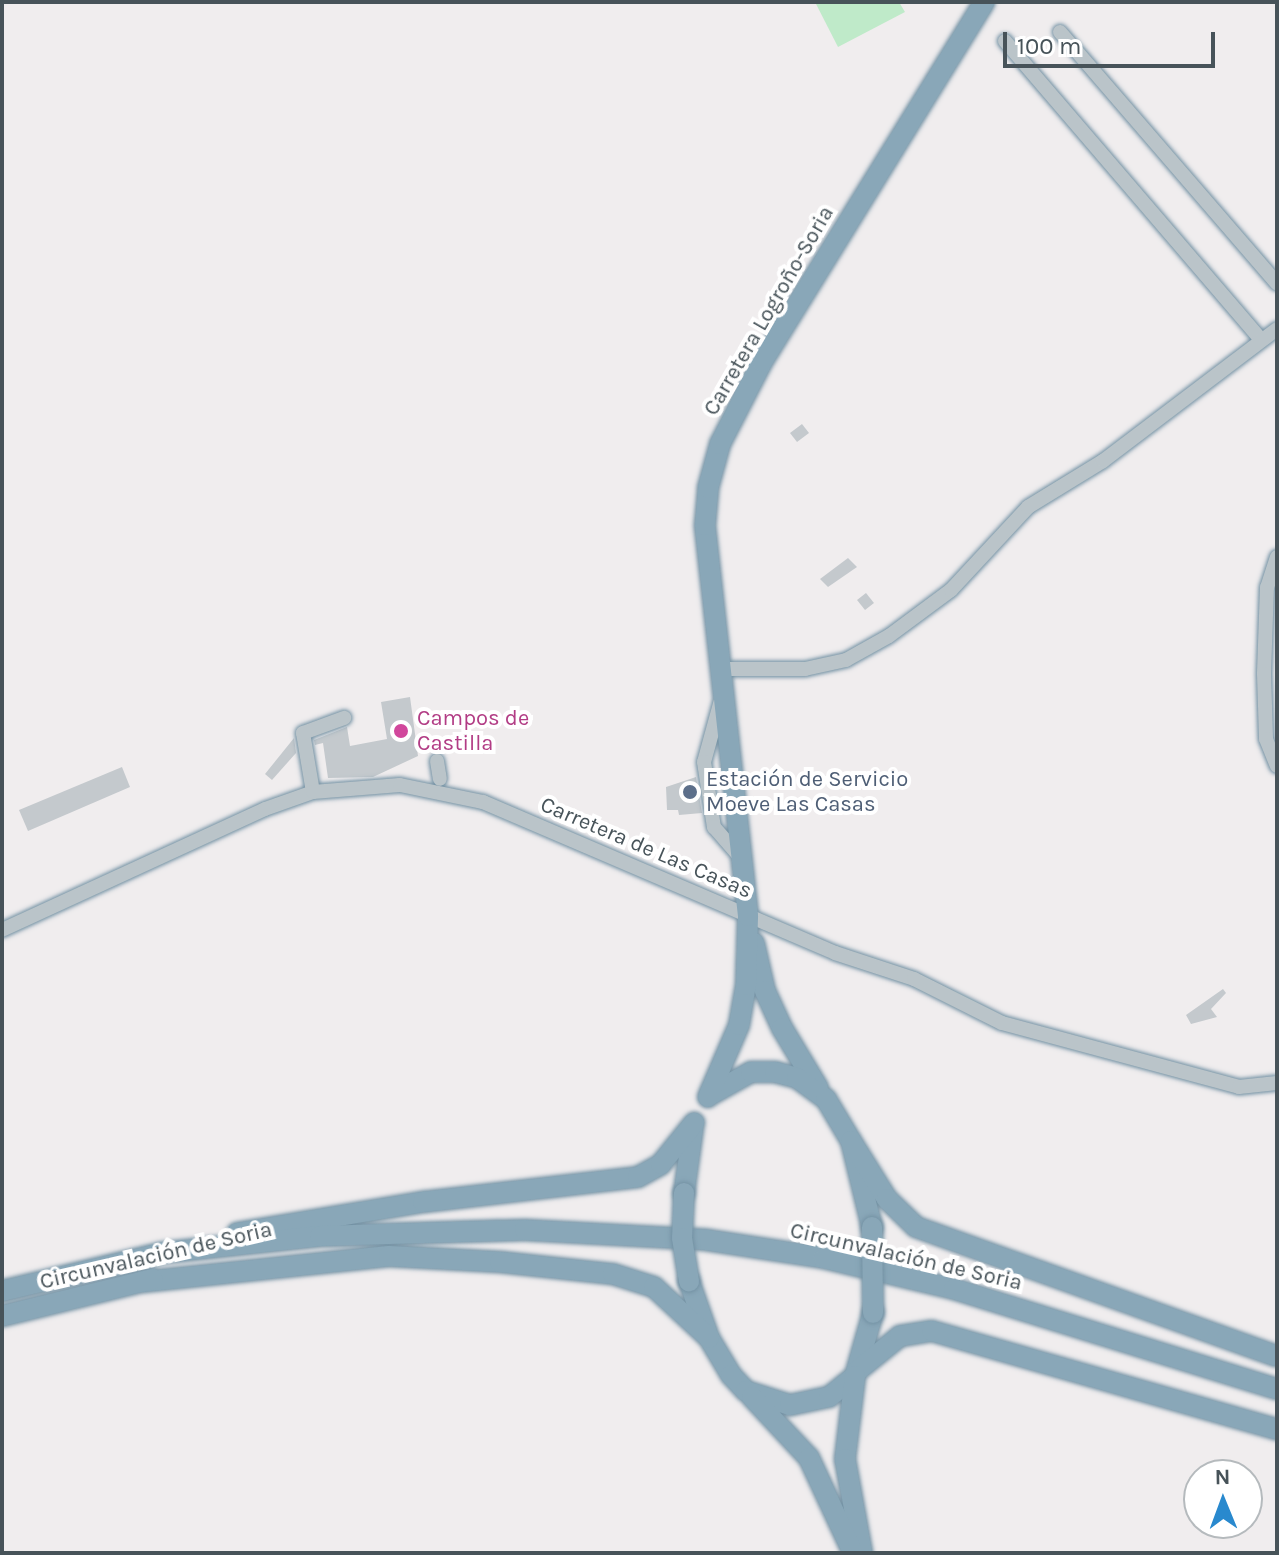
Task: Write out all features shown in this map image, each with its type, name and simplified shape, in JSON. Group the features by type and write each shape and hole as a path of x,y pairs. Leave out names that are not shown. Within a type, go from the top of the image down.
{"highway":[{"name":"Carretera Logroño-Soria","path":"708,1097 739,1025 746,985 748,916 741,832 718,669 705,525 720,444 762,362 984,2"},
{"name":"Carretera Logroño-Soria","path":"748,916 765,991 826,1099"},
{"path":"161,1253 283,1223 638,1177 661,1164 694,1123 708,1097 751,1072 775,1072 797,1078 826,1099 887,1199 916,1227 1277,1356"},
{"path":"694,1123 684,1193 682,1238 689,1281 709,1338"},
{"path":"851,1141 872,1227 873,1313 856,1374 845,1459 862,1553"},
{"name":"Circunvalación de Soria","path":"2,1291 161,1253 320,1236 591,1232 707,1240 824,1258 954,1289 1277,1389"},
{"name":"Circunvalación de Soria","path":"2,1316 209,1264 416,1234"},
{"path":"141,1282 389,1256 500,1262 613,1274 654,1287 709,1338 746,1391 809,1458 853,1553"},
{"path":"746,1391 790,1405 808,1404 829,1397 900,1336 932,1331 1277,1429"}],"street":[{"path":"1060,32 1277,283"},
{"path":"1005,41 1260,339"},
{"path":"718,669 805,669 846,660 889,636 951,590 1028,507 1103,461 1277,329"},
{"path":"1277,557 1267,587 1264,674 1266,739 1277,766"},
{"path":"722,695 704,762 714,827 743,861"},
{"path":"313,792 303,733 344,718"},
{"path":"704,762 730,751"},
{"path":"437,761 440,779"},
{"name":"Carretera de Las Casas","path":"2,930 265,809 313,792 400,785 483,802 748,916 914,979 1002,1023 1239,1087 1277,1083"},
{"path":"714,827 741,832"}],"green space":[{"path":"815,2 899,2 905,12 838,47"}],"building":[{"path":"802,424 809,433 797,442 790,433"},
{"path":"848,558 857,567 828,587 820,579"},
{"path":"866,593 874,603 865,610 857,600"},
{"path":"410,697 418,756 373,777 328,778 323,743 315,745 314,740 347,727 350,746 387,739 381,702"},
{"path":"294,738 296,753 272,780 265,774"},
{"path":"122,767 130,787 28,831 19,810"},
{"path":"696,777 702,813 679,815 678,810 667,810 666,787"},
{"path":"1223,989 1226,993 1211,1009 1217,1017 1191,1024 1186,1015"}],"place":[{"name":"Campos de Castilla","path":"401,731"},
{"name":"Estación de Servicio Moeve Las Casas","path":"690,792"}]}
